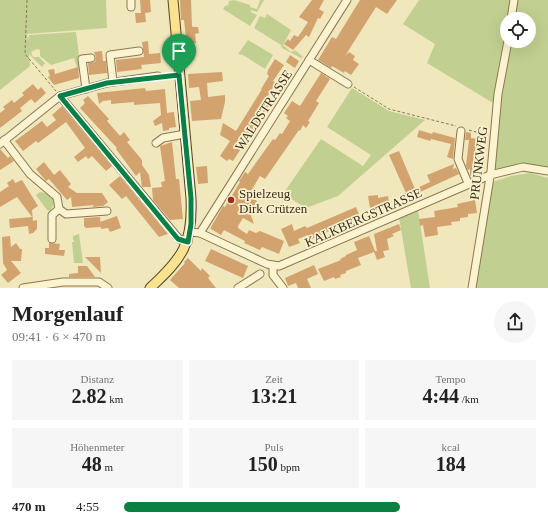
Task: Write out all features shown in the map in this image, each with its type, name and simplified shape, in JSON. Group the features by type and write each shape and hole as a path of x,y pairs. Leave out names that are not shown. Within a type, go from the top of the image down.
{"main road":[{"path":"150,288 173,265 195,232 184,134 173,0"}],"street":[{"name":"WALDSTRASSE","path":"195,232 347,0"},
{"path":"512,12 514,0"},
{"name":"PRUNKWEG","path":"472,288 490,175 498,94 507,48"},
{"path":"113,82 110,55 139,51"},
{"path":"86,89 82,59 91,58"},
{"path":"309,60 348,84"},
{"path":"107,211 66,214 59,209 57,197 30,174 2,142 60,96 113,82 158,76"},
{"path":"60,96 178,239 188,242"},
{"path":"463,129 458,159 468,183"},
{"path":"156,143 163,138 184,134"},
{"name":"KALKBERGSTRASSE","path":"273,266 283,265 468,183 490,175 523,167 548,171"},
{"path":"52,239 52,215 59,209"},
{"path":"195,232 273,266 274,275 283,288"},
{"path":"238,288 260,274"},
{"path":"23,288 63,282 99,282 108,288"}],"path":[{"path":"27,0 25,54 60,96"},
{"path":"158,76 179,75"},
{"path":"348,84 390,109 493,136"}],"green space":[{"path":"0,0 106,0 107,28 27,34 28,41 29,35 76,32 81,71 78,71 74,58 51,65 40,56 40,50 37,49 31,52 33,57 39,57 45,63 42,67 29,54 30,66 0,90"},
{"path":"234,0 257,9 260,0 264,0 257,12 251,10 251,12 257,15 250,26 223,9 226,5 228,6 229,1"},
{"path":"419,0 511,0 509,12 500,12 500,48 503,48 493,103 427,63 435,44 403,24"},
{"path":"516,0 548,0 548,167 523,163 496,170 494,168 497,114 500,107 499,94 509,48 536,48 536,12 514,12"},
{"path":"267,14 291,30 283,45 291,52 295,50 303,57 301,58 282,48 281,45 254,28 260,16 265,18"},
{"path":"248,40 273,55 265,69 243,55 238,54"},
{"path":"352,88 389,111 425,120 338,196 306,208 283,194 321,139 363,166 371,155 327,127"},
{"path":"530,173 548,178 548,288 474,288 490,183 511,176"},
{"path":"40,192 48,194 53,199 54,204 50,211 47,210 36,195"},
{"path":"418,210 430,288 411,288 399,217"},
{"path":"79,234 83,263 74,263 72,242 75,242 73,240 73,236"}],"building":[{"path":"140,0 150,0 151,12 145,13 146,22 136,23 135,13 141,13"},
{"path":"180,0 191,0 192,26 198,27 199,33 195,34 196,43 194,43 191,48 187,46 184,20 181,20"},
{"path":"312,0 324,0 319,9 324,12 320,19 318,18 309,37 306,35 293,50 284,44 288,39 290,41 294,35 298,37 308,22 299,17"},
{"path":"360,0 397,0 387,14 376,7 345,56 349,52 355,56 353,60 359,64 351,75 332,66 331,68 318,60 332,37 336,39"},
{"path":"148,41 149,54 160,53 161,63 141,65 142,69 117,72 116,60 144,57 142,42"},
{"path":"102,51 103,61 106,61 107,73 89,75 88,63 95,62 96,57 94,52"},
{"path":"290,55 299,61 295,68 286,62"},
{"path":"275,59 284,65 273,81 276,83 265,100 270,104 233,161 229,159 227,161 220,156 230,141 220,135 223,123 236,131 262,89 269,76 267,74 268,70"},
{"path":"78,67 79,78 54,85 48,77 50,76 48,70 54,69 55,74"},
{"path":"222,72 223,81 207,83 208,97 225,95 221,119 192,121 190,101 201,100 199,87 189,88 188,74"},
{"path":"321,73 330,79 316,101 319,103 308,121 310,122 306,128 303,125 300,131 299,130 265,179 260,176 248,196 257,201 250,213 254,224 243,218 238,226 238,228 247,234 249,230 256,233 260,231 284,241 279,254 262,247 260,250 244,243 245,241 224,230 221,235 211,229 223,206 225,207 245,172 248,174 273,139 275,140 280,133 282,134 290,121 286,118 288,116 284,113 292,101 300,106"},
{"path":"33,84 38,90 41,87 46,93 35,103 31,99 20,108 22,111 0,128 0,113 5,109 3,107 12,100 14,103 24,95 22,93"},
{"path":"145,88 146,91 165,89 167,113 174,112 176,127 163,131 162,123 155,126 153,121 161,115 160,103 134,105 134,102 111,104 111,100 103,101 99,104 97,93"},
{"path":"88,96 109,119 107,121 120,136 124,132 130,140 127,142 142,160 142,165 149,175 151,187 142,187 140,172 136,176 116,149 117,148 80,108 85,103 83,100"},
{"path":"62,106 112,166 106,171 92,156 88,159 86,156 78,162 74,157 85,148 66,122 38,143 36,141 23,151 15,141 42,121 47,127 56,120 52,115"},
{"path":"419,130 455,138 453,159 447,157 451,144 431,139 430,141 417,137"},
{"path":"466,132 471,133 471,138 479,139 476,173 470,176 470,169 468,170 466,166 469,140 465,140"},
{"path":"172,142 176,179 179,179 183,219 170,220 153,200 152,188 162,187 161,182 165,181 160,146"},
{"path":"0,149 8,158 10,156 14,161 0,170"},
{"path":"399,151 415,189 430,182 427,175 454,164 453,169 456,168 459,174 405,199 402,194 406,193 389,155"},
{"path":"44,162 54,175 60,170 71,184 68,187 77,193 102,193 108,202 103,206 92,207 94,205 72,207 71,197 67,200 49,179 46,181 36,169"},
{"path":"207,166 208,183 198,184 196,167"},
{"path":"120,176 168,234 159,237 126,196 122,199 109,185"},
{"path":"13,179 15,183 22,180 38,206 32,210 33,221 37,220 37,229 33,233 29,234 28,226 10,228 9,219 32,217 17,197 0,207 0,192 9,186 7,183"},
{"path":"378,195 378,198 388,196 389,205 370,208 368,196"},
{"path":"475,200 477,213 468,214 468,217 460,218 460,221 451,222 452,225 437,227 438,235 425,237 423,225 420,226 419,219 435,217 434,211 458,207 457,204"},
{"path":"356,207 360,217 310,240 308,235 298,239 300,243 289,247 281,229 292,224 294,231 305,226 307,228"},
{"path":"117,216 121,228 110,232 108,228 101,229 100,222"},
{"path":"100,217 101,227 86,228 84,226 84,218"},
{"path":"399,224 401,230 392,234 394,236 387,239 389,250 383,251 385,257 377,260 374,252 358,258 361,265 346,271 346,273 340,275 341,277 335,279 334,277 324,281 318,269 341,260 340,259 346,255 357,250 354,242 369,236 375,251 377,251 374,234"},
{"path":"10,236 11,247 16,243 20,249 22,249 21,261 11,261 21,273 8,283 1,275 7,270 3,263 2,237"},
{"path":"49,243 60,244 59,250 65,250 64,256 45,254 45,248 49,248"},
{"path":"211,249 248,266 243,278 205,261"},
{"path":"85,257 100,257 101,273"},
{"path":"188,258 201,271 202,268 210,276 208,278 216,288 179,288 170,280"},
{"path":"314,265 318,274 307,279 311,288 298,288 296,283 288,286 285,278"},
{"path":"78,266 87,266 95,277 69,277 69,274 78,273"}],"place":[{"name":"Spielzeug Dirk Crützen","path":"231,200"}],"route":[{"path":"179,75 192,211 188,242 178,239 60,96 107,83 138,78 179,75"}]}
